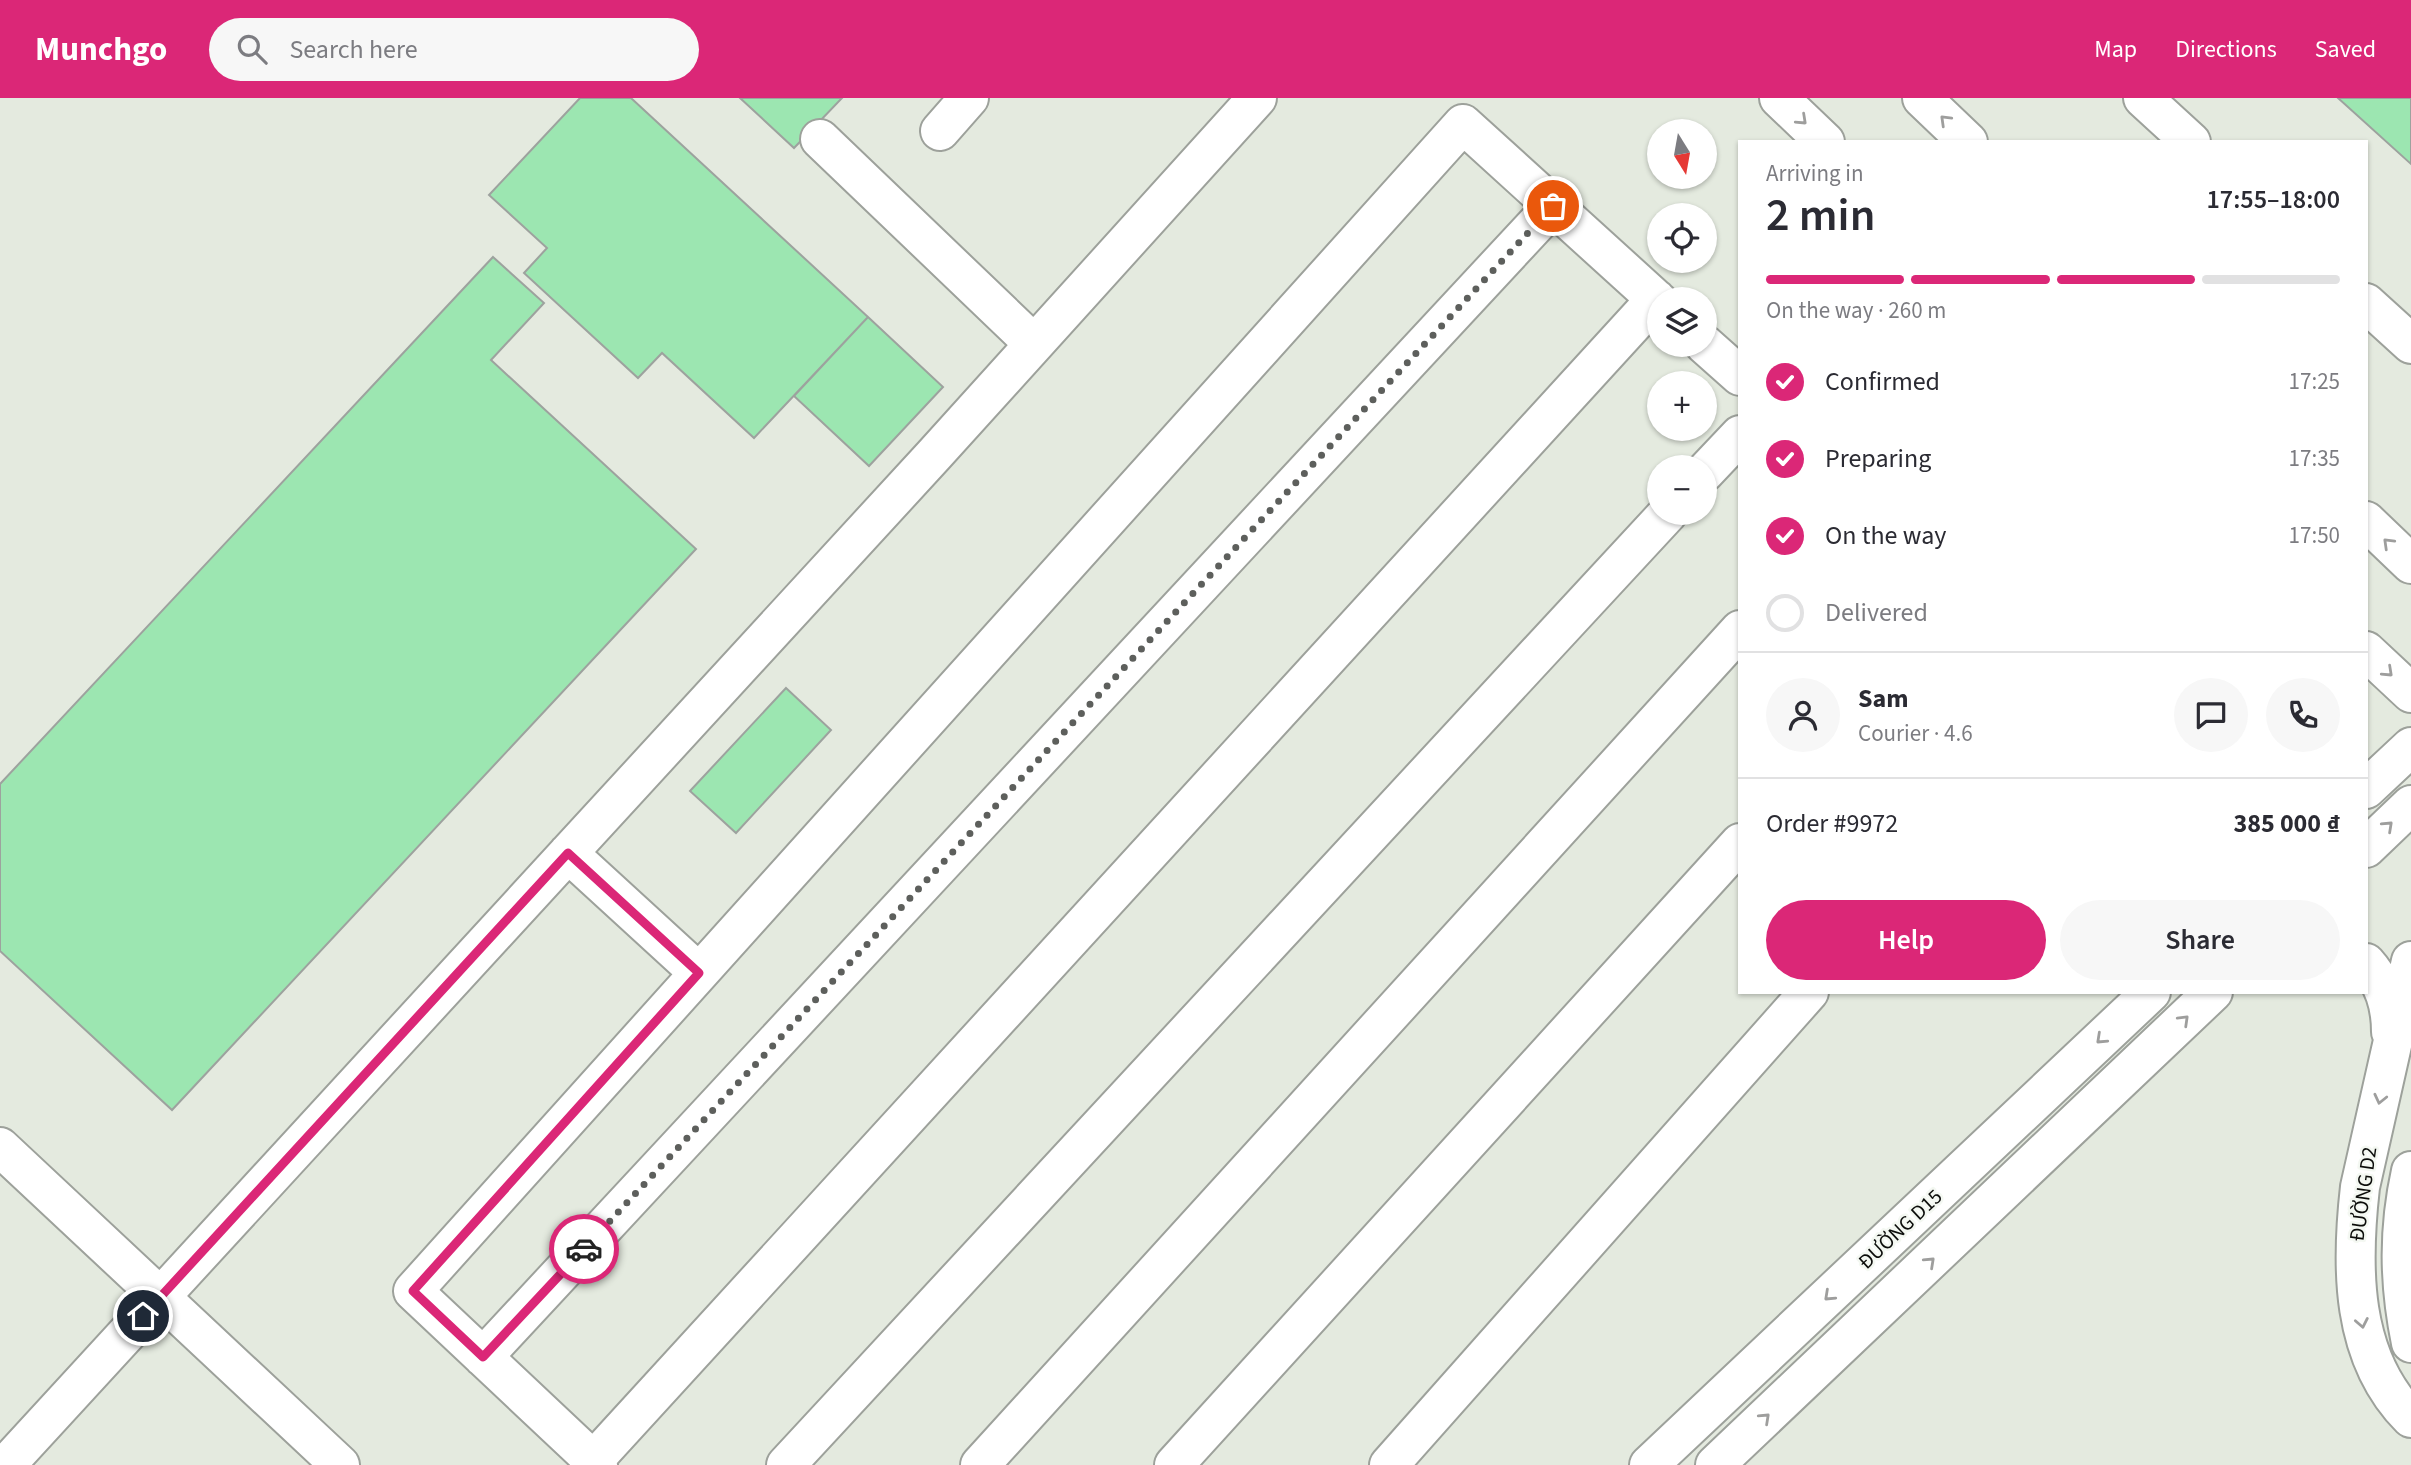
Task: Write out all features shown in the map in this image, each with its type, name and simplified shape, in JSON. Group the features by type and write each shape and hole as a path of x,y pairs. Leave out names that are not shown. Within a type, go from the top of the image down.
{"street":[{"path":"940,131 969,98"},
{"path":"6,1465 1257,98"},
{"path":"1779,98 1823,140"},
{"path":"1922,98 1966,140"},
{"path":"2143,98 2189,140"},
{"path":"1647,292 1463,124 413,1291 595,1463 1647,312"},
{"path":"820,139 1034,344"},
{"path":"483,1357 1553,206"},
{"path":"2368,305 2411,344"},
{"path":"1717,356 1738,374"},
{"path":"1717,459 1738,437"},
{"path":"2368,523 2411,564"},
{"path":"786,1465 1657,525"},
{"path":"980,1465 1738,632"},
{"path":"2368,652 2411,693"},
{"path":"2368,787 2411,747"},
{"path":"2368,846 2411,805"},
{"path":"1174,1465 1738,845"},
{"path":"568,853 699,973"},
{"name":"ĐƯỜNG D2","path":"2411,961 2360,1187 2356,1223 2357,1301 2365,1343 2403,1410 2411,1418"},
{"path":"2368,966 2377,976 2387,997 2391,1026 2390,1051"},
{"path":"1389,1465 1807,994"},
{"name":"ĐƯỜNG D15","path":"1650,1465 2149,994"},
{"name":"ĐƯỜNG D15","path":"1715,1465 2211,994"},
{"path":"0,1147 340,1465"},
{"name":"ĐƯỜNG D2","path":"2411,1171 2404,1202 2400,1247 2401,1286 2411,1343"}],"shaded area":[{"path":"0,98 2411,98 2411,1465 0,1465"}],"building":[{"path":"580,98 631,98 868,317 754,438 662,353 638,378 524,273 547,248 489,195"},
{"path":"740,98 842,98 794,148"},
{"path":"2338,98 2411,98 2411,164"},
{"path":"493,257 544,303 491,360 696,549 172,1110 0,951 0,784"},
{"path":"868,317 943,387 869,466 794,396"},
{"path":"786,688 831,730 736,833 690,791"}],"way so far":[{"path":"584,1249 1553,206"}],"route":[{"path":"143,1316 568,853 699,973 413,1291 483,1357 584,1249"}]}
